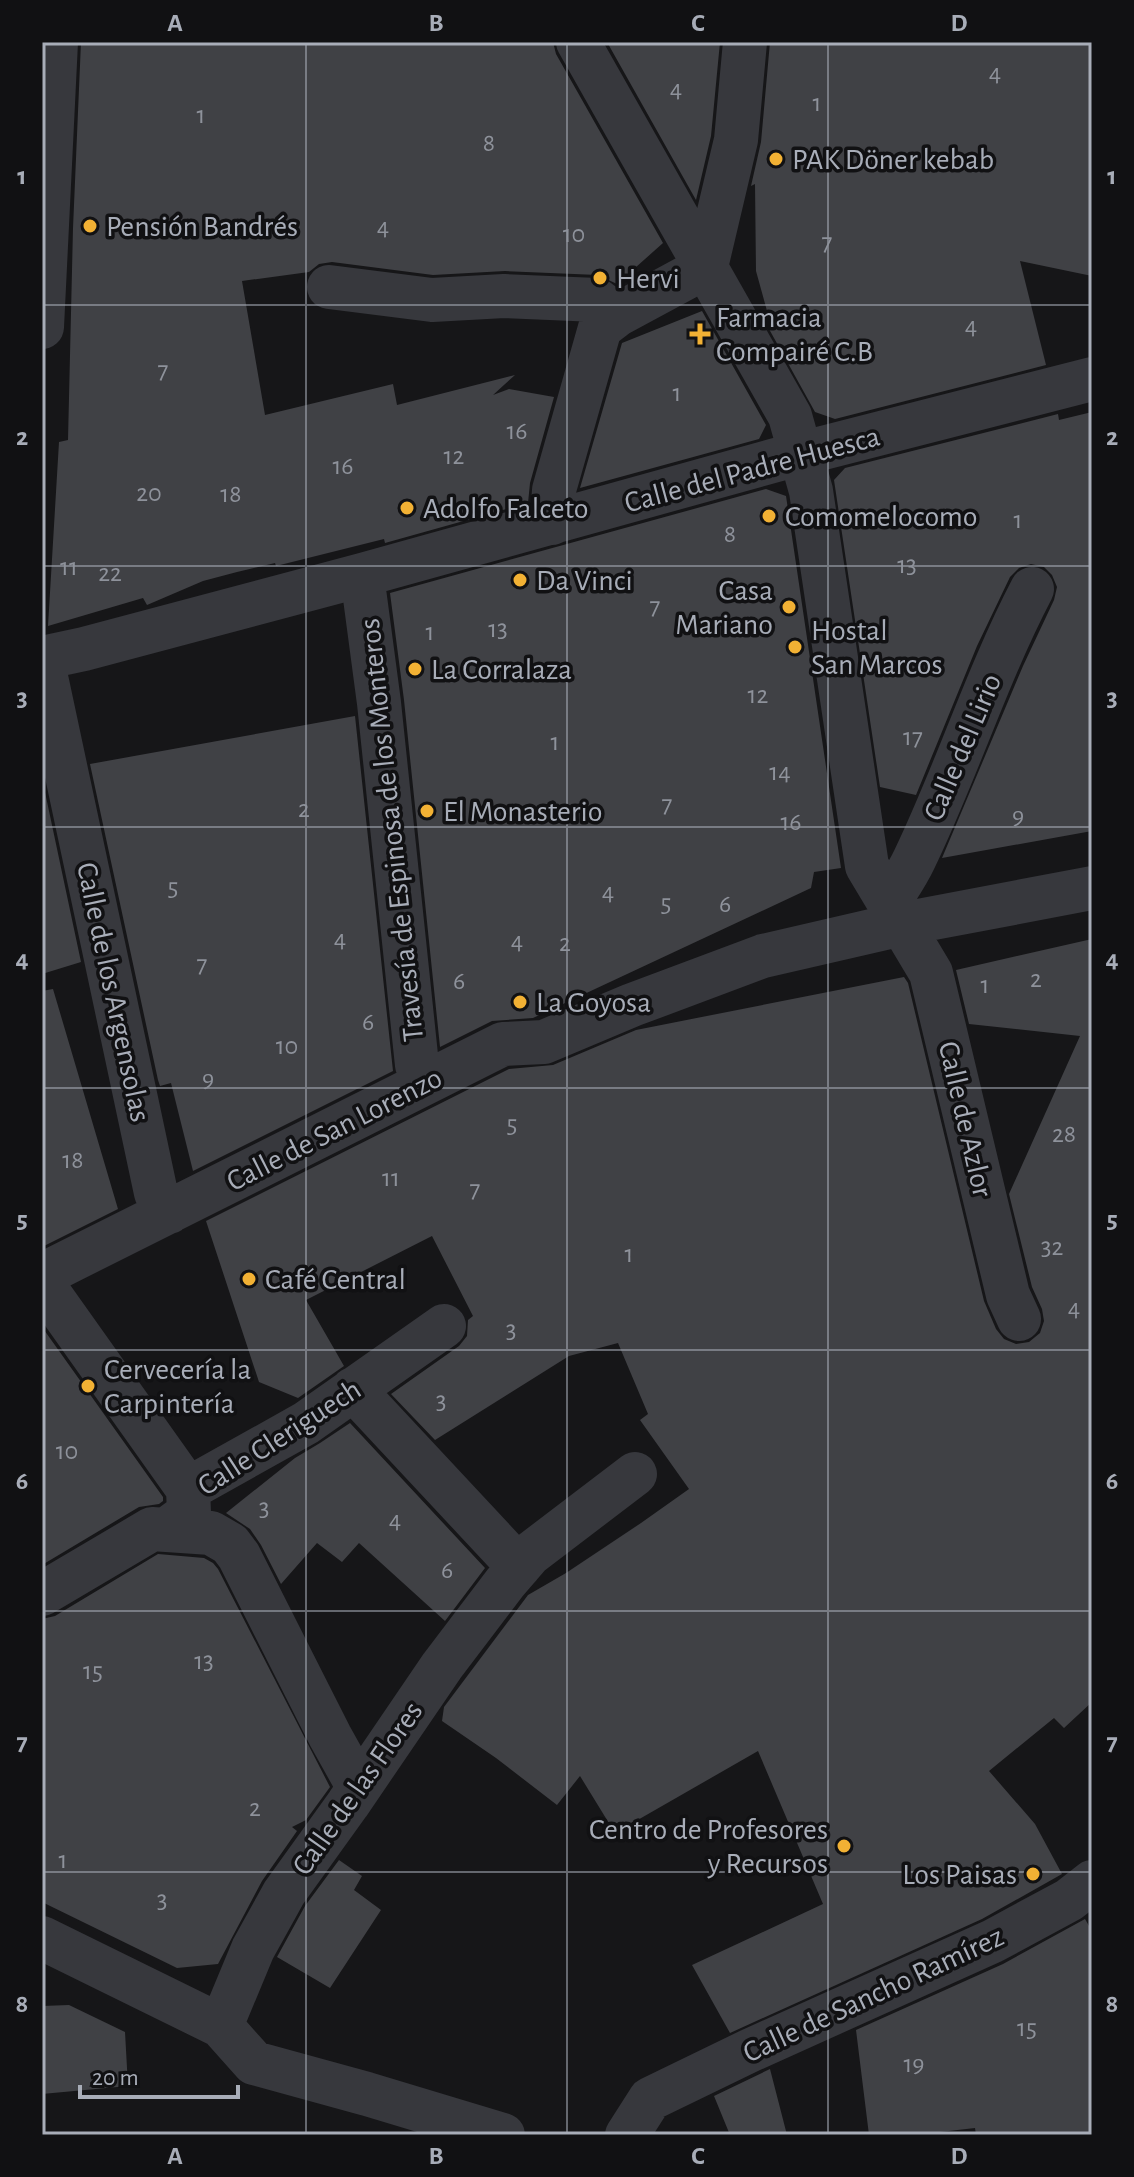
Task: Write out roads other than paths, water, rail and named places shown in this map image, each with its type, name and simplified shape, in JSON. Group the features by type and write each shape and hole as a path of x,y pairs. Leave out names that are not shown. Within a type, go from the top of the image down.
{"street":[{"path":"42,327 56,42"},
{"name":"Calle de Azlor","path":"578,42 790,416 811,491 867,866 931,973 1008,1295 1019,1319"},
{"path":"552,523 554,490 600,328 617,315 706,267 736,140 745,42"},
{"path":"329,287 432,300 504,296 597,300 617,315"},
{"name":"Calle del Padre Huesca","path":"42,658 1092,379"},
{"name":"Travesía de Espinosa de los Monteros","path":"362,575 381,718 417,1065 425,1083"},
{"name":"Calle del Lirio","path":"895,913 1004,645 1032,589"},
{"name":"Calle de los Argensolas","path":"42,658 156,1193 169,1212"},
{"name":"Calle de San Lorenzo","path":"42,1277 503,1044 544,1042 763,956 895,913 1092,888"},
{"path":"42,1277 51,1296 188,1489"},
{"name":"Calle Cleriguech","path":"166,1530 189,1513 188,1489 306,1423 444,1326"},
{"path":"353,1389 519,1567"},
{"name":"Calle de las Flores","path":"221,2026 253,1949 284,1893 442,1666 530,1554 635,1474"},
{"path":"42,1594 152,1529 211,1533 225,1539 235,1550 359,1788"},
{"name":"Calle de Sancho Ramírez","path":"639,2117 751,2050 993,1941 1069,1900 1092,1882"},
{"path":"42,1938 221,2026 254,2063 503,2135"}],"place":[{"name":"PAK Döner kebab","path":"776,159"},
{"name":"Pensión Bandrés","path":"90,226"},
{"name":"Hervi","path":"600,278"},
{"name":"Farmacia Compairé C.B","path":"700,334"},
{"name":"Adolfo Falceto","path":"407,508"},
{"name":"Comomelocomo","path":"769,516"},
{"name":"Da Vinci","path":"520,580"},
{"name":"Casa Mariano","path":"789,607"},
{"name":"Hostal San Marcos","path":"795,647"},
{"name":"La Corralaza","path":"415,669"},
{"name":"El Monasterio","path":"427,811"},
{"name":"La Goyosa","path":"520,1002"},
{"name":"Café Central","path":"249,1279"},
{"name":"Cervecería la Carpintería","path":"88,1386"},
{"name":"Centro de Profesores y Recursos","path":"844,1846"},
{"name":"Los Paisas","path":"1033,1874"}]}
